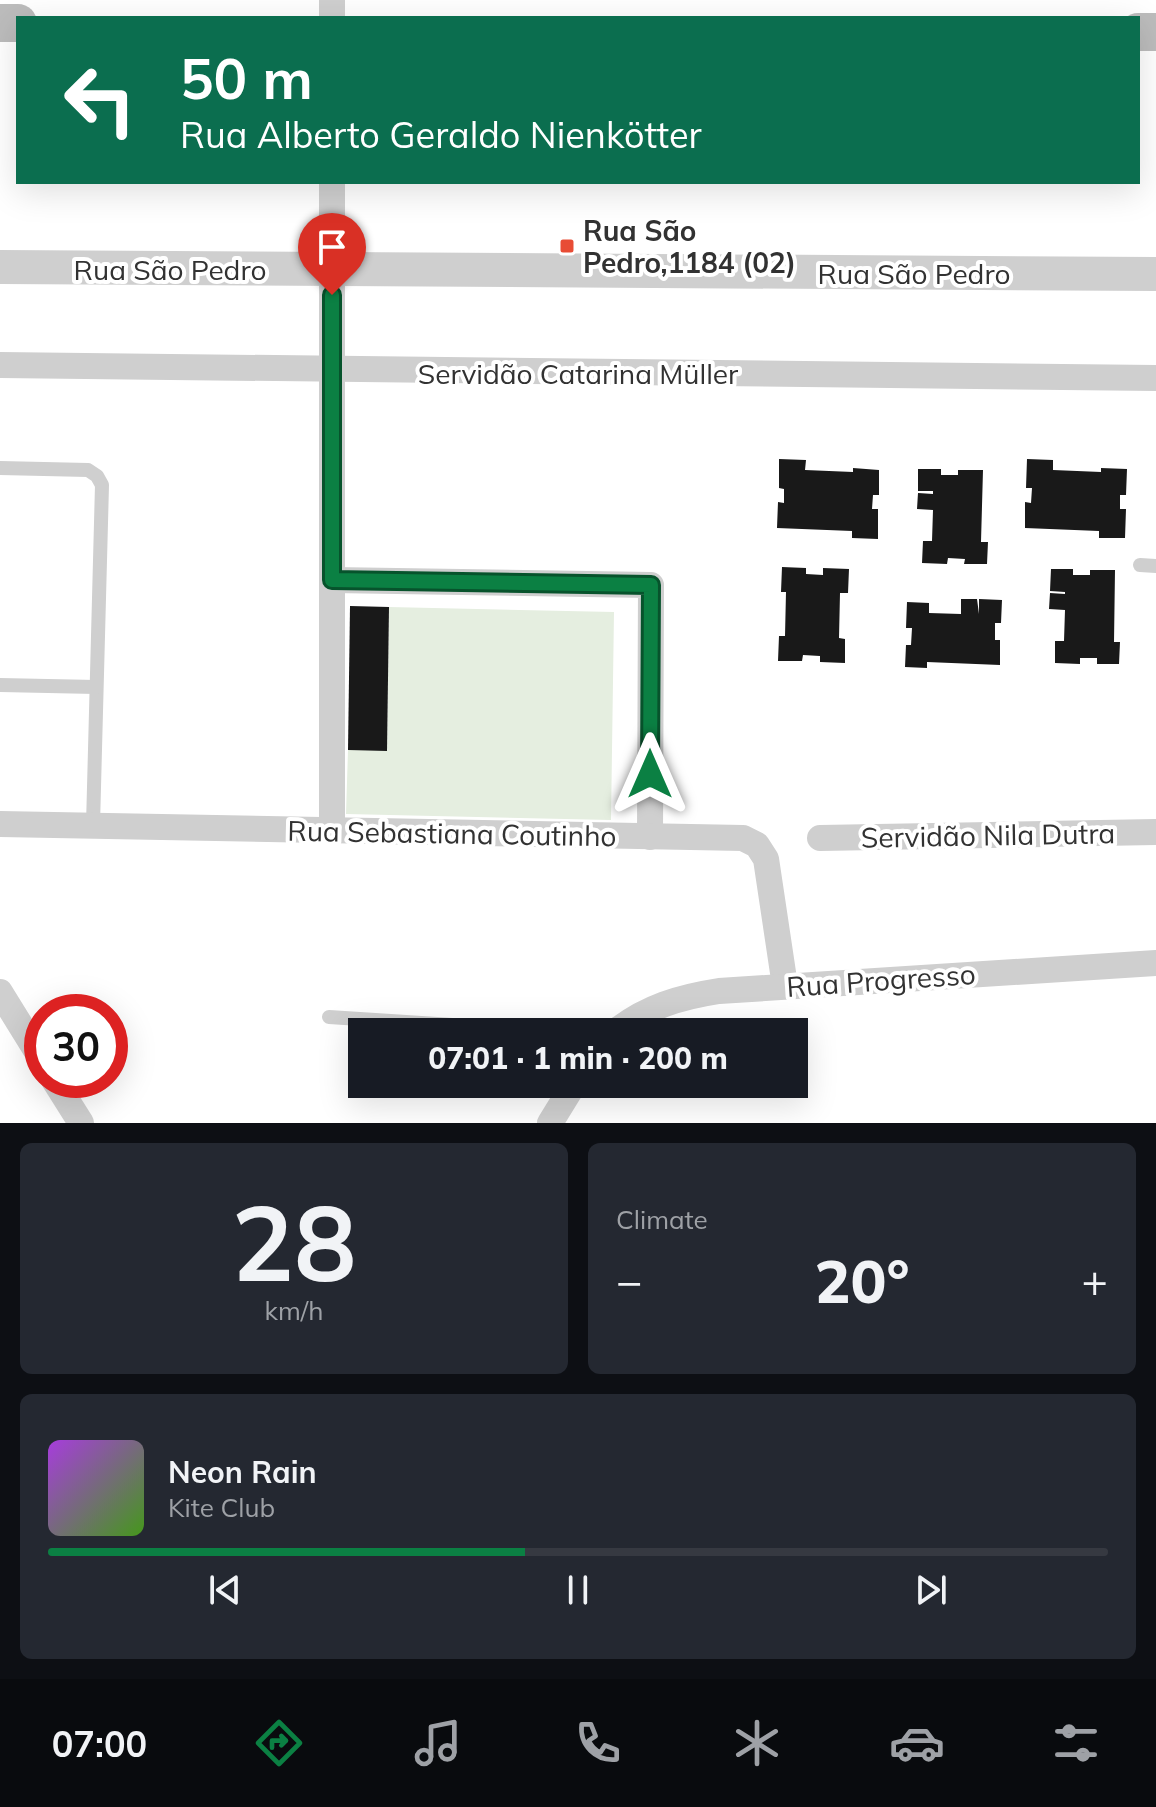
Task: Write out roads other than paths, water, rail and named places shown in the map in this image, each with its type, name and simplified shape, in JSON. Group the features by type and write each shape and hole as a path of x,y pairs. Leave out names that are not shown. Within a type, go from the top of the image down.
{"street":[{"path":"332,184 332,831"},
{"name":"Rua São Pedro","path":"0,267 1156,274"},
{"name":"Servidão Catarina Müller","path":"0,365 1156,378"},
{"path":"332,580 651,585 650,837"},
{"name":"Rua Sebastiana Coutinho","path":"0,824 743,838 757,845 766,859 785,986"},
{"name":"Servidão Nila Dutra","path":"820,838 1156,832"},
{"name":"Rua Progresso","path":"633,1018 690,996 785,986 1156,963"},
{"path":"0,992 24,1031"},
{"path":"65,1098 81,1123"},
{"path":"550,1123 564,1098"}],"lane":[{"path":"0,468 88,470 97,476 102,485 93,825"},
{"path":"1140,565 1156,566"},
{"path":"0,685 96,687"},
{"path":"329,1017 348,1018"}],"place":[{"name":"Rua São Pedro,1184 (02)","path":"567,246"}]}
